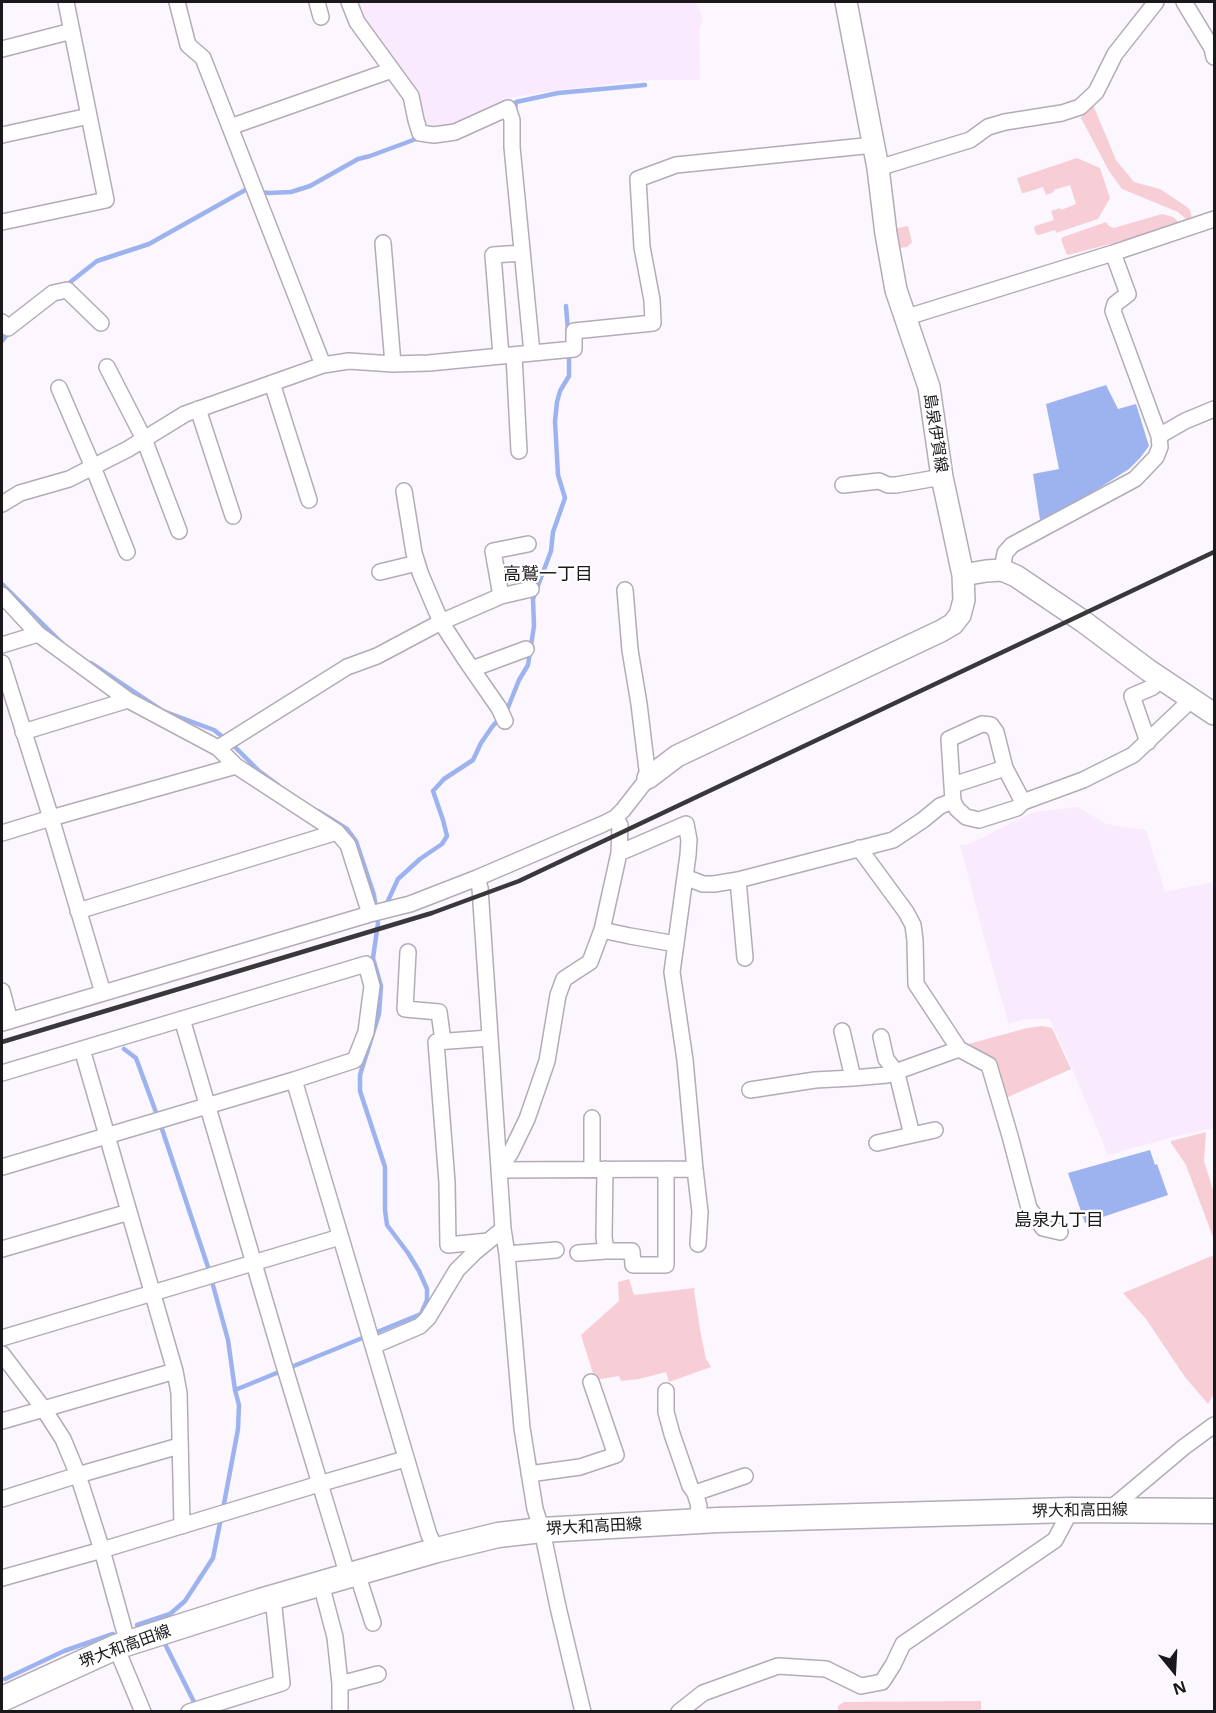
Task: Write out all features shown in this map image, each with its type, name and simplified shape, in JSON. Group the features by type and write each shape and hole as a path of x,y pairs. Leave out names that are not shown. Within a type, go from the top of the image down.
{"main road":[{"name":"島泉伊賀線","path":"648,778 677,756 941,631 953,624 960,615 964,600 963,575 942,477 928,387 896,290 878,168 846,2"},
{"path":"963,575 1002,570 1016,576 1215,714"},
{"name":"堺大和高田線","path":"3,1695 122,1646 352,1574 498,1535 542,1530 696,1521 1071,1510 1215,1511"}],"street":[{"path":"2,222 106,200 66,2"},
{"path":"177,2 188,45 203,58 323,365"},
{"path":"349,2 357,22 411,96 420,133 434,135 455,132 508,108 512,120 512,147 532,352"},
{"path":"878,168 970,140 988,127 1062,113 1080,107 1096,92 1114,54 1156,2"},
{"path":"1184,2 1212,48 1215,57"},
{"path":"2,49 72,31"},
{"path":"230,127 392,70"},
{"path":"2,135 89,116"},
{"path":"2,504 20,493 69,479 198,408 323,365 349,361 393,364 429,363 573,349 574,331 653,323 652,300 642,247 638,179 676,165 874,145"},
{"path":"904,318 1215,219"},
{"path":"383,243 393,364"},
{"path":"519,451 493,255 522,253"},
{"path":"1002,570 1005,554 1012,545 1135,479 1156,457 1160,447 1159,436 1113,311 1115,304 1128,294 1113,253"},
{"path":"2,322 8,328 53,293 67,290 100,323"},
{"path":"107,367 144,439 179,531"},
{"path":"272,383 309,500"},
{"path":"59,388 128,552"},
{"path":"198,408 233,516"},
{"path":"1159,436 1215,410"},
{"path":"843,485 879,481 888,485 896,485 942,477"},
{"path":"404,491 417,563 441,622 499,708 505,721"},
{"path":"501,596 493,551 528,544"},
{"path":"380,572 417,563"},
{"path":"218,748 347,667 376,656 441,622 501,596 531,589"},
{"path":"2,991 6,1022 410,904 477,878 615,818 648,778 630,650 625,590"},
{"path":"2,596 38,634 129,700 218,748 236,766 337,832 348,845 370,914"},
{"path":"2,645 38,634"},
{"path":"472,669 526,649"},
{"path":"2,663 103,993"},
{"path":"1148,742 1132,696 1153,687 1160,678"},
{"path":"1023,802 1005,768 996,732 991,726 982,724 949,739 953,801 957,809 966,817 979,820 1017,808 1023,802 1083,780 1133,755 1192,699"},
{"path":"23,732 129,700"},
{"path":"2,833 236,766"},
{"path":"953,785 1005,768"},
{"path":"685,878 703,884 738,880 893,840 940,806 953,801"},
{"path":"499,1170 512,1152 527,1119 547,1061 558,995 564,979 590,962 602,930 619,853 620,825 615,818"},
{"path":"619,853 686,824 689,840 672,972 685,1060 700,1212 698,1244"},
{"path":"78,911 337,832"},
{"path":"859,848 913,925 916,984 959,1049 989,1065 1029,1208 1043,1228 1060,1232"},
{"path":"477,878 480,888 503,1229 522,1428 535,1509 542,1530 583,1712"},
{"path":"738,880 745,958"},
{"path":"602,930 676,944"},
{"path":"408,952 405,1009 439,1012 443,1041"},
{"path":"2,1073 366,964 372,986 366,1032 356,1060 2,1167"},
{"path":"182,1019 319,1484 352,1574 373,1623"},
{"path":"842,1031 853,1078"},
{"path":"881,1037 886,1059 896,1072 912,1135"},
{"path":"488,1241 448,1245 447,1182 436,1042 489,1038"},
{"path":"82,1049 175,1371 179,1393 182,1526"},
{"path":"750,1090 814,1080 887,1075 959,1049"},
{"path":"294,1080 405,1459 429,1535 437,1550"},
{"path":"592,1118 606,1251"},
{"path":"877,1143 935,1130"},
{"path":"578,1253 632,1251 633,1265 666,1265 666,1169"},
{"path":"499,1170 695,1169"},
{"path":"2,1249 129,1212"},
{"path":"371,1338 420,1326 428,1318 457,1270 503,1229"},
{"path":"2,1338 340,1237"},
{"path":"507,1254 556,1250"},
{"path":"2,1354 43,1408 63,1439 78,1474 102,1550 122,1646 143,1712"},
{"path":"2,1421 175,1371"},
{"path":"529,1474 580,1467 616,1455 591,1382"},
{"path":"666,1391 666,1412 672,1434 699,1506 696,1521"},
{"path":"1108,1510 1184,1447 1215,1425"},
{"path":"2,1499 78,1474 180,1446"},
{"path":"2,1578 405,1459"},
{"path":"695,1493 745,1476"},
{"path":"679,1712 703,1693 778,1666 826,1669 861,1686 882,1682 903,1644 1055,1540 1071,1510"},
{"path":"321,1584 335,1637 340,1709"},
{"path":"194,1710 282,1683 273,1598"},
{"path":"340,1684 378,1674"}],"shaded area":[{"path":"354,2 697,2 703,20 699,29 700,80 648,80 514,97 452,129 421,127"},
{"path":"1091,106 1094,107 1116,160 1134,182 1160,189 1187,207 1192,218 1190,221 1178,212 1122,189 1109,171 1081,118"},
{"path":"1077,158 1100,168 1110,198 1098,219 1056,233 1055,230 1036,234 1035,226 1054,220 1051,211 1076,204 1070,185 1046,195 1043,187 1022,193 1017,178"},
{"path":"1162,214 1173,217 1180,223 1178,226 1068,255 1061,239 1106,222 1114,228"},
{"path":"908,226 912,242 907,247 898,248 893,229"},
{"path":"1078,807 1106,824 1146,830 1165,892 1214,882 1214,1128 1108,1155 1050,1019 1025,1019 1009,1024 960,845 966,845 991,834 1034,812"},
{"path":"1042,1026 1052,1028 1071,1069 1006,1098 965,1045"},
{"path":"1206,1132 1204,1161 1214,1193 1214,1240 1186,1165 1171,1143 1171,1141"},
{"path":"1214,1255 1214,1394 1208,1404 1185,1377 1146,1319 1123,1293"},
{"path":"629,1279 634,1295 695,1288 701,1335 706,1359 711,1367 669,1382 666,1372 639,1379 621,1381 619,1376 595,1380 581,1335 619,1301 618,1282"},
{"path":"981,1701 981,1711 838,1711 838,1706 844,1702"}],"water":[{"path":"1106,385 1118,409 1136,404 1149,446 1129,469 1082,499 1040,520 1033,474 1059,469 1046,404"},
{"path":"1150,1150 1168,1195 1085,1223 1068,1173"}],"waterway":[{"path":"512,111 515,109 516,102 558,93 645,85"},
{"path":"260,192 291,192 310,186 358,159 420,139"},
{"path":"64,287 97,261 149,244 247,189 252,190"},
{"path":"566,306 568,331"},
{"path":"2,341 9,332"},
{"path":"386,905 398,879 420,859 442,844 447,836 433,791 444,779 473,760 481,743 507,710 519,680 528,665 534,626 533,599 551,551 553,532 565,498 558,475 555,421 560,391 569,376 569,351"},
{"path":"2,584 62,643"},
{"path":"91,663 163,711 214,730 278,785"},
{"path":"235,1390 421,1314 427,1300 427,1289 419,1271 387,1225 385,1167 360,1091 360,1075 379,1014 381,986 373,958 378,923 374,895 356,841 347,829 318,811"},
{"path":"124,1049 136,1058 161,1126 208,1267 228,1340 239,1405 238,1429 223,1509"},
{"path":"137,1625 170,1614 185,1601 213,1558 221,1518"},
{"path":"5,1679 64,1651 113,1634"},
{"path":"165,1644 196,1706"}],"railway":[{"path":"2,1042 432,913 519,881 1214,552"}],"district":[{"name":"高鷲一丁目","path":"548,575"},
{"name":"島泉九丁目","path":"1059,1221"}]}
